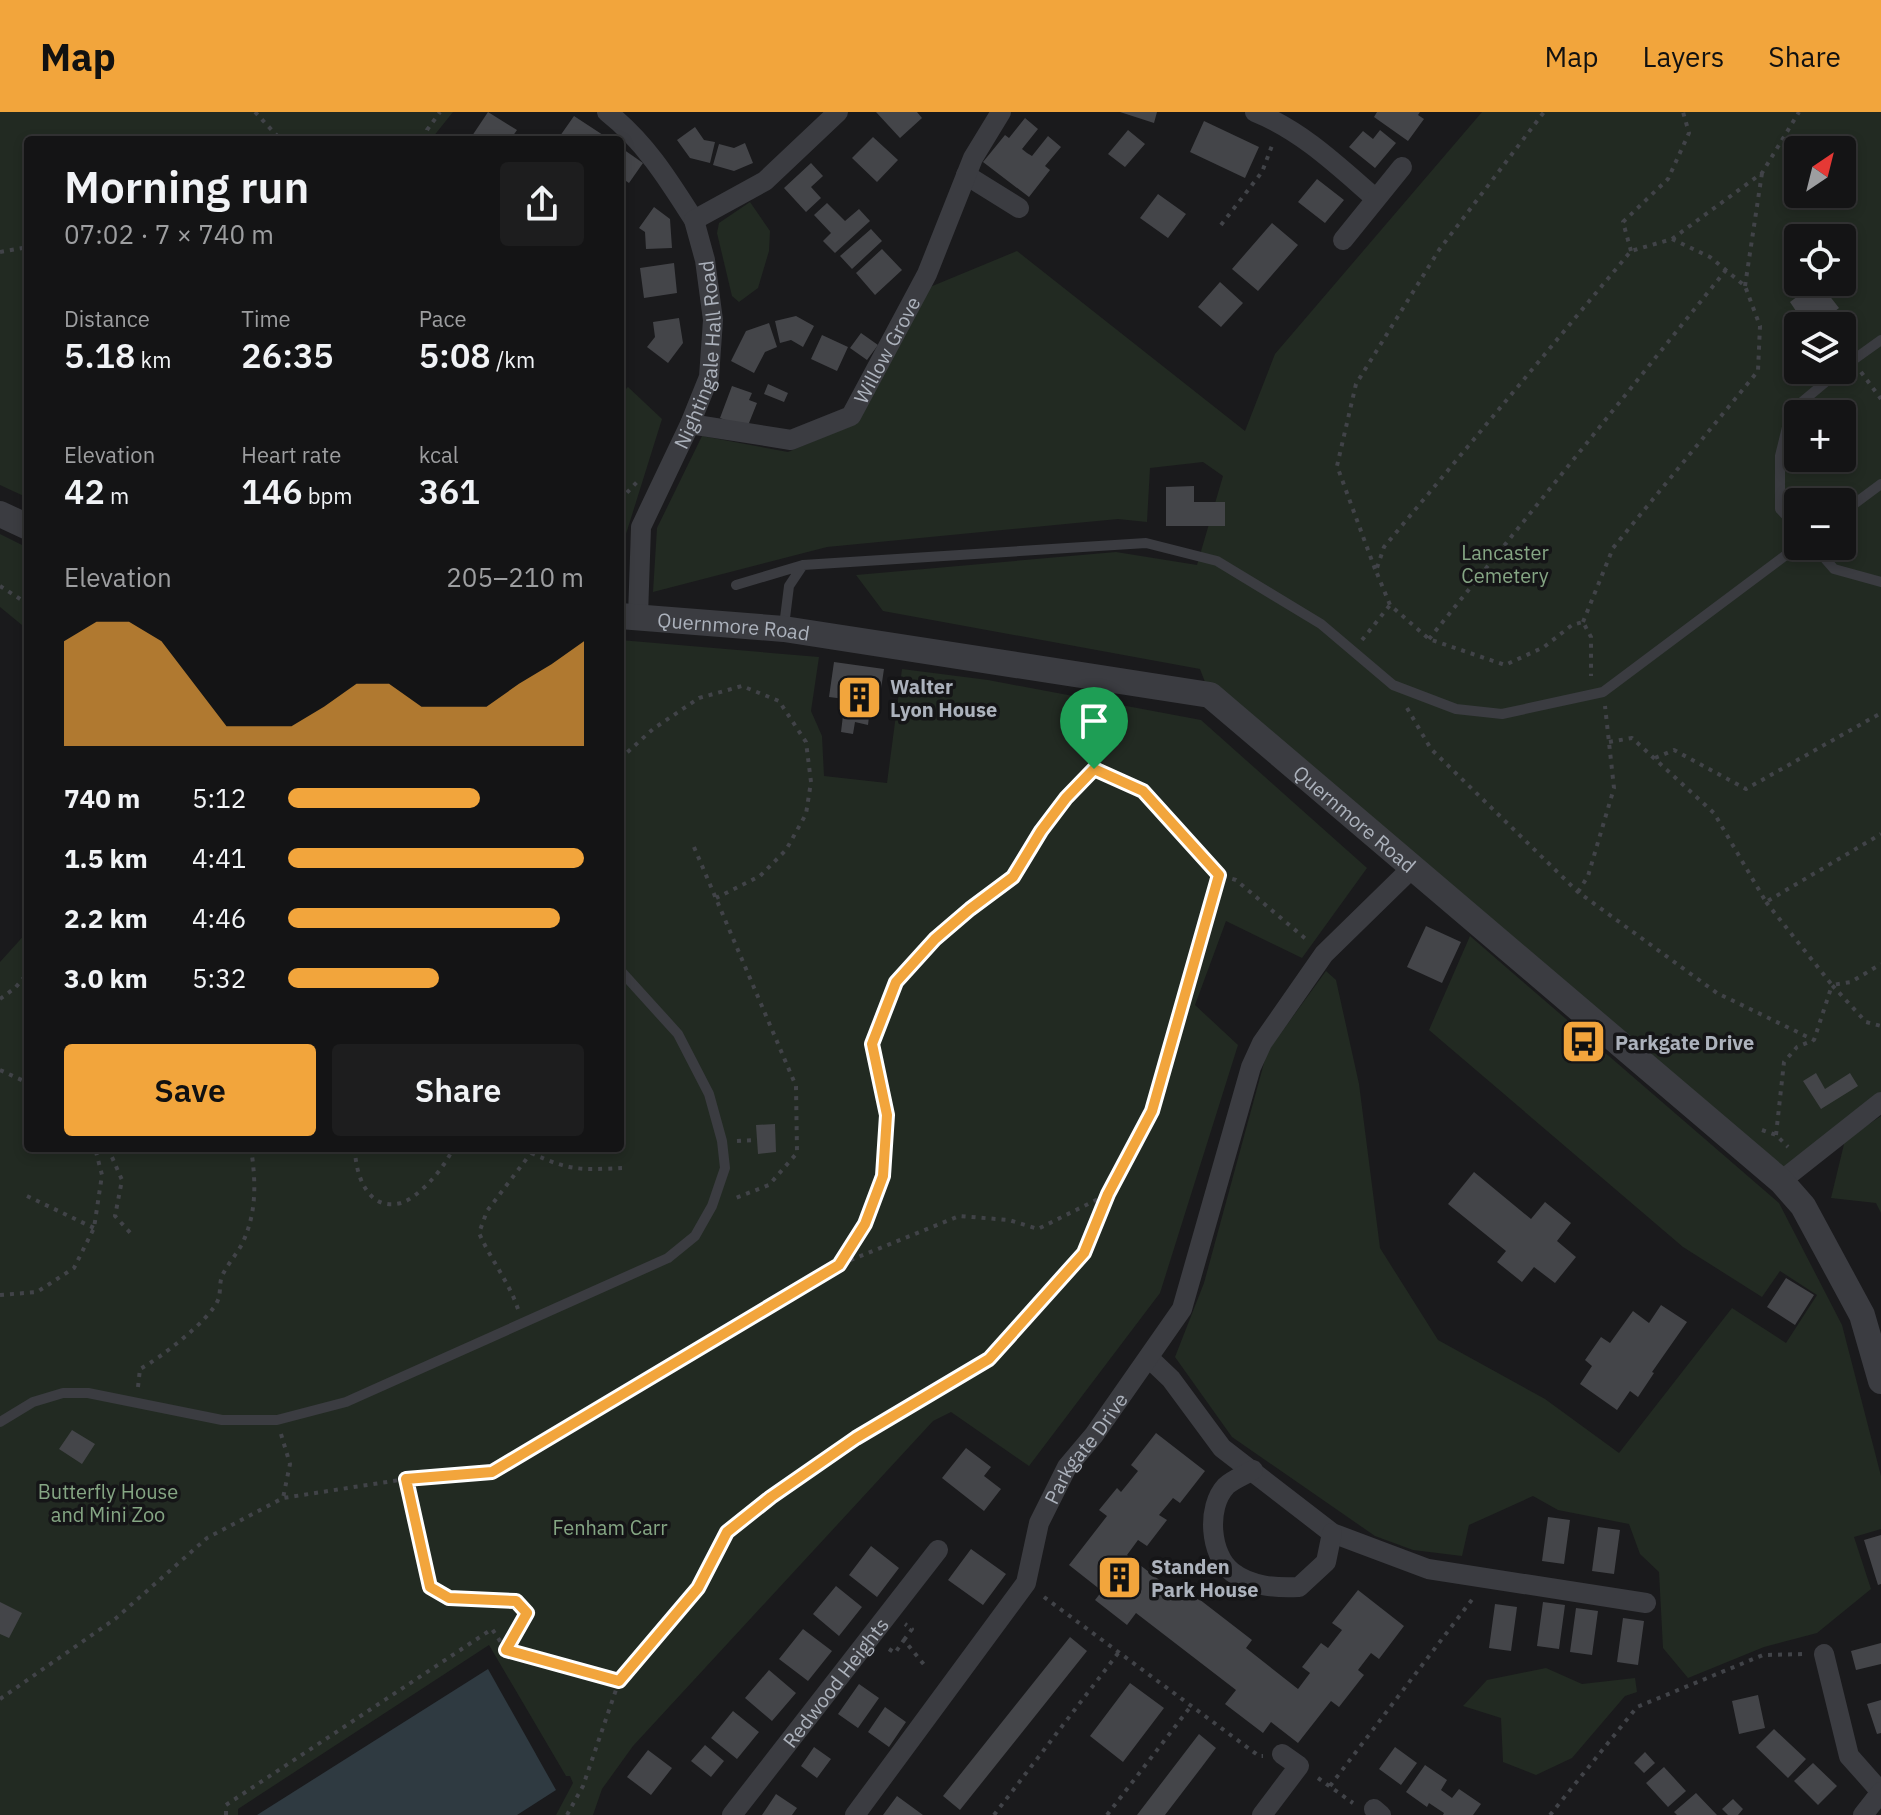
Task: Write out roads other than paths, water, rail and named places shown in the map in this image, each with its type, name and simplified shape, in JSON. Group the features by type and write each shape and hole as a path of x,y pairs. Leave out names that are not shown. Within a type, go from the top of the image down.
{"street":[{"name":"Nightingale Hall Road","path":"607,112 631,131 659,164 694,220 705,260 713,337 709,377 641,527 629,616"},
{"path":"694,220 765,181 838,112"},
{"name":"Willow Grove","path":"690,424 791,440 851,416 927,274 973,158 1001,112"},
{"path":"1255,112 1281,123 1316,146 1375,198"},
{"path":"1343,240 1402,167"},
{"path":"966,175 1019,208"},
{"path":"0,514 24,525"},
{"name":"Quernmore Road","path":"629,616 784,629 1210,695 1781,1181 1803,1206 1862,1315 1881,1381"},
{"name":"Parkgate Drive","path":"855,1815 1026,1583 1039,1523 1067,1467 1094,1435 1182,1309 1251,1067 1262,1043 1324,954 1412,868"},
{"path":"1781,1181 1881,1102"},
{"path":"1149,1358 1171,1379 1222,1448 1332,1533 1428,1569 1646,1603"},
{"path":"1253,1470 1225,1487 1212,1516 1214,1544 1232,1572 1268,1588 1299,1587 1326,1562 1332,1533"},
{"name":"Redwood Heights","path":"732,1815 938,1550"},
{"path":"1824,1654 1849,1756 1881,1792 1863,1815"},
{"path":"1262,1815 1299,1766 1282,1754"}],"lane":[{"path":"1856,358 1881,340"},
{"path":"1784,513 1780,509 1780,456 1791,411 1823,384"},
{"path":"1856,503 1881,484"},
{"path":"736,585 803,565 1146,543 1217,561 1321,624 1393,685 1456,709 1502,714 1603,692 1784,556"},
{"path":"1826,560 1834,569 1881,582"},
{"path":"784,629 789,586 803,565"},
{"path":"0,1422 33,1402 63,1393 88,1393 222,1420 277,1420 346,1402 668,1258 695,1236 712,1206 725,1168 722,1141 709,1094 678,1034 624,974"}],"place":[{"name":"Walter Lyon House","path":"859,698"},
{"name":"Parkgate Drive","path":"1584,1042"},
{"name":"Standen Park House","path":"1120,1577"}],"park label":[{"name":"Lancaster Cemetery","path":"1505,564"},
{"name":"Butterfly House and Mini Zoo","path":"108,1502"},
{"name":"Fenham Carr","path":"610,1527"}]}
